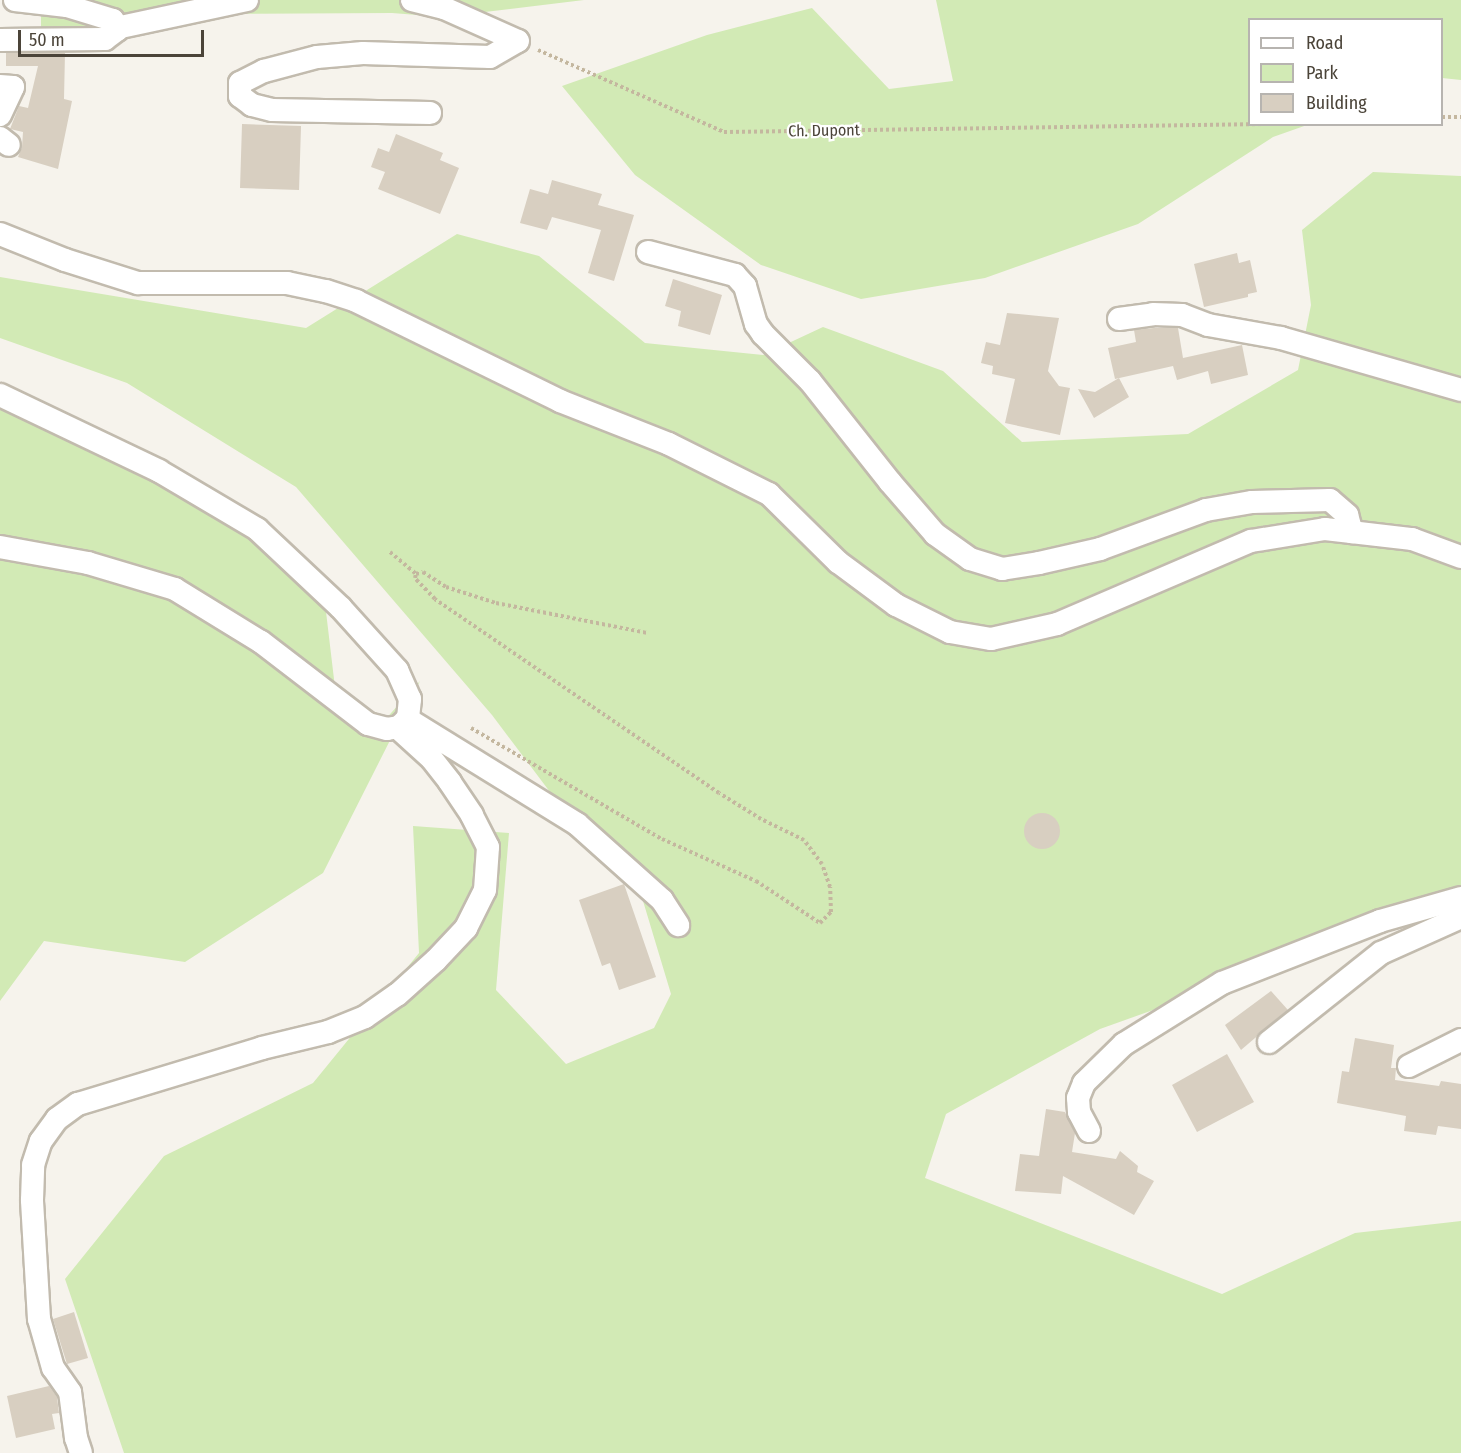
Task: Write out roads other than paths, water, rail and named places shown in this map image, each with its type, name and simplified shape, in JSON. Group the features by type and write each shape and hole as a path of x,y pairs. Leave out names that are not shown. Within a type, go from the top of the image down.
{"street":[{"path":"0,40 105,39 117,30 113,20 67,6 15,0"},
{"path":"116,28 248,0"},
{"path":"411,0 444,8 518,41 490,57 363,53 317,57 264,71 240,83 240,96 252,105 272,110 430,113"},
{"path":"0,86 13,87 0,115"},
{"path":"0,234 65,260 138,283 287,283 326,291 356,301 560,401 669,444 769,494 838,562 896,605 950,632 991,639 1057,624 1251,541 1325,529 1412,539 1461,557"},
{"path":"648,252 735,274 745,286 756,324 763,334 810,381 890,482 935,534 970,559 1002,569 1039,563 1100,549 1206,510 1252,502 1330,500 1347,515 1352,532"},
{"path":"1119,319 1153,314 1182,315 1208,326 1281,338 1461,390"},
{"path":"0,394 159,471 257,530 341,608 397,670 410,699 402,723 387,729 368,724 261,642 175,589 88,562 0,547"},
{"path":"402,723 577,824 662,900 678,925"},
{"path":"81,1453 70,1392 53,1368 39,1319 32,1200 33,1165 41,1141 57,1119 78,1104 262,1048 328,1032 364,1017 397,995 436,960 466,928 485,890 488,848 472,815 450,782 402,723"},
{"path":"1089,1131 1079,1112 1078,1098 1084,1083 1124,1044 1212,988 1380,921 1461,898"},
{"path":"1269,1042 1381,954 1461,917"},
{"path":"1409,1066 1461,1040"}]}
